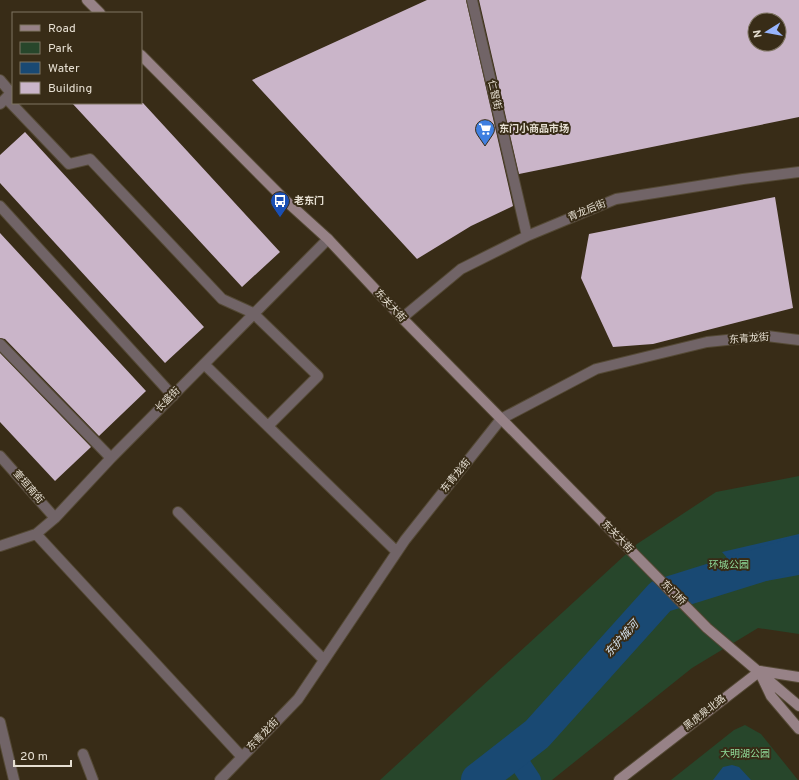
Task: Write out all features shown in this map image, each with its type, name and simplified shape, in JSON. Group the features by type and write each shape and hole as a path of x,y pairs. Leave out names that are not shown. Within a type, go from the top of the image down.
{"main road":[{"name":"东关大街","path":"142,56 285,200 328,239 402,318 639,559"},
{"name":"东门桥","path":"639,559 707,628 760,671"},
{"path":"760,671 799,677"},
{"path":"760,671 799,706"},
{"path":"760,671 771,696 799,729"},
{"name":"黑虎泉北路","path":"619,780 760,671"}],"street":[{"name":"仁智街","path":"472,0 527,236"},
{"path":"0,80 8,97"},
{"path":"14,104 69,164 90,160 222,299 253,313 318,376 268,426"},
{"name":"青龙后街","path":"402,318 461,269 527,236 616,199 743,179 799,172"},
{"path":"0,206 172,396"},
{"name":"长盛街","path":"0,546 36,534 55,518 111,458 328,239"},
{"name":"东青龙街","path":"220,780 298,699 405,540 502,419 596,369 707,342 767,336 799,340"},
{"path":"0,344 111,458"},
{"path":"204,364 397,552"},
{"name":"奎垣南街","path":"0,456 55,518"},
{"path":"178,512 324,660"},
{"path":"36,534 242,758"},
{"path":"0,722 14,780"},
{"path":"83,754 93,780"}],"green space":[{"name":"环城公园","path":"799,476 799,634 758,628 692,668 552,780 380,780 637,544 716,492"},
{"name":"大明湖公园","path":"745,725 761,734 798,780 671,780 734,730"}],"water":[{"path":"799,534 799,575 750,584 722,552"},
{"path":"732,765 739,767 751,780 713,780 723,767"}],"building":[{"path":"427,0 466,0 513,206 471,226 417,259 252,80"},
{"path":"479,0 799,0 799,117 519,174"},
{"path":"143,103 280,252 242,287 73,104"},
{"path":"25,132 204,327 165,363 0,183 0,155"},
{"path":"775,197 793,308 653,344 613,347 581,278 589,234"},
{"path":"0,233 146,391 99,436 5,339 0,338"},
{"path":"0,353 91,447 55,481 0,422"}],"waterway":[{"name":"东护城河","path":"478,780 537,734 661,596 799,553"},
{"path":"513,753 531,780"}],"place":[{"name":"东门小商品市场","path":"485,146"},
{"name":"老东门","path":"280,218"}]}
